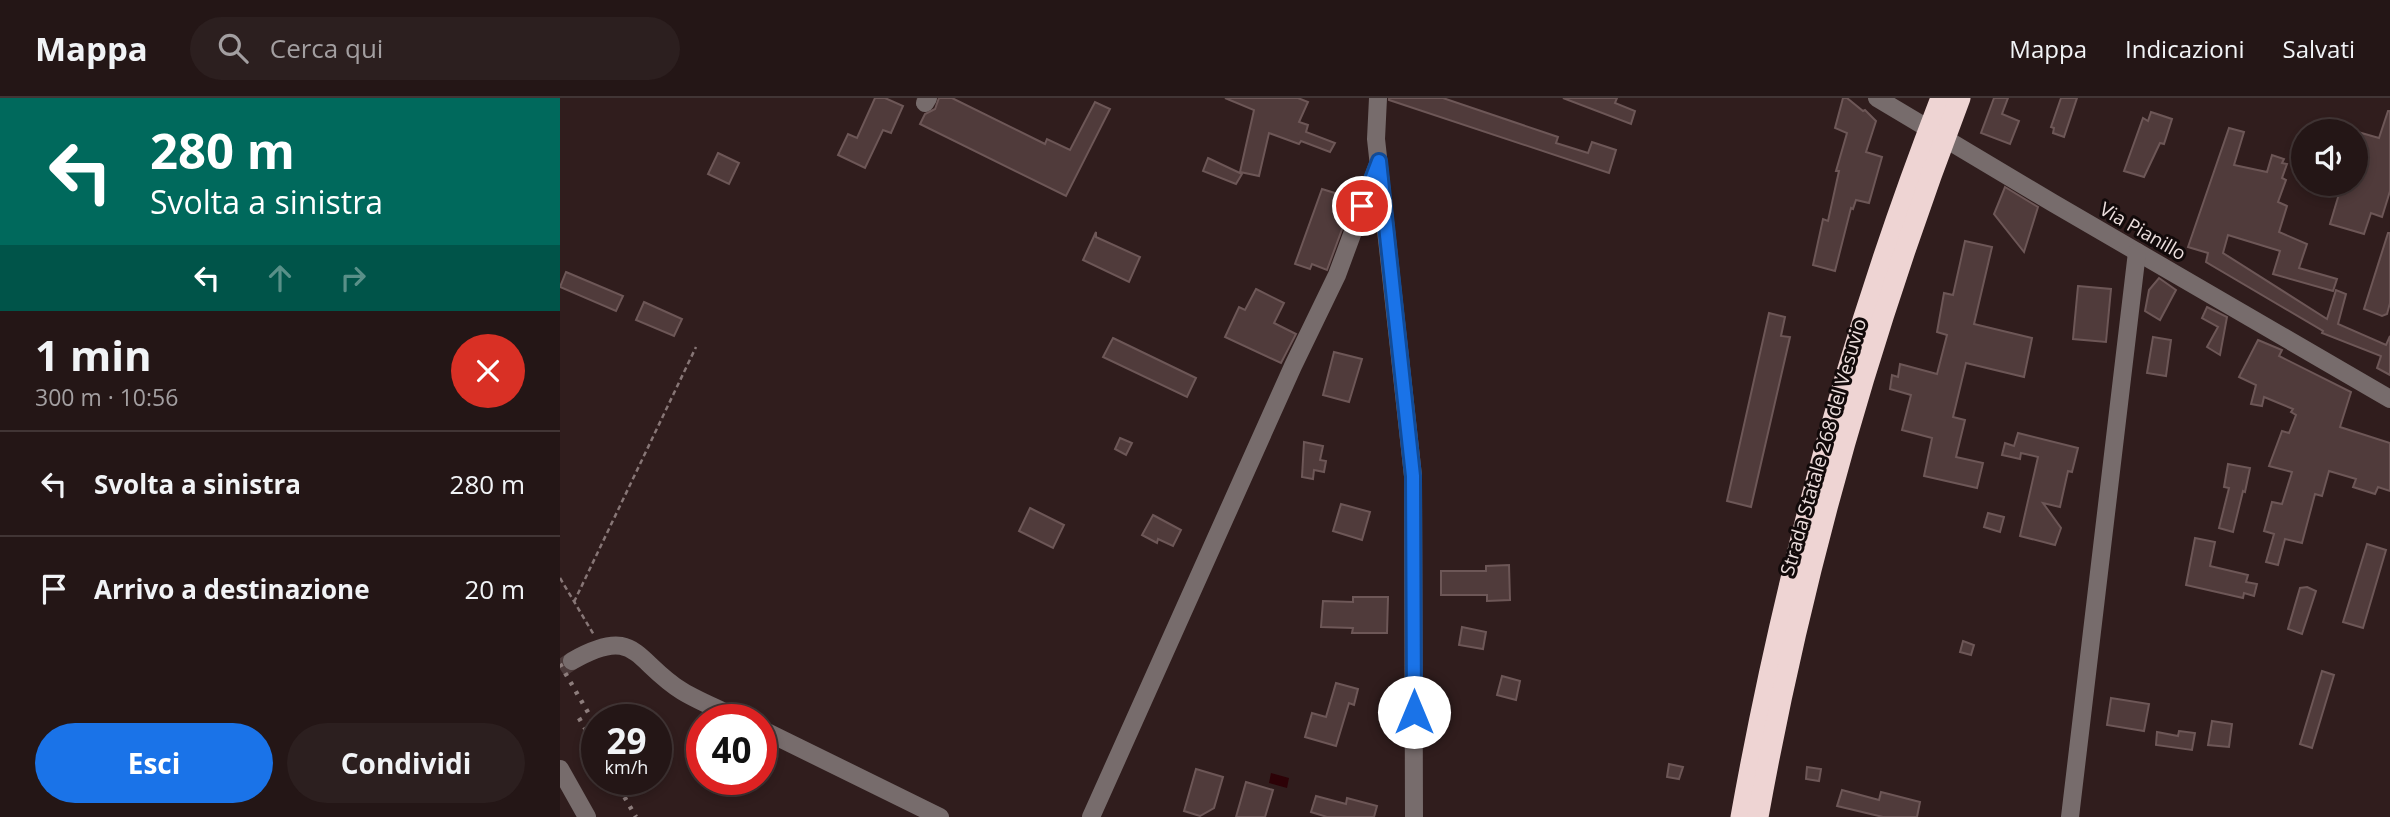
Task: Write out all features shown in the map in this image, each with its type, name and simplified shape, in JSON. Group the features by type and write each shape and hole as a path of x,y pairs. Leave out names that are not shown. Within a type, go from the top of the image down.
{"highway":[{"name":"Strada Statale 268 del Vesuvio","path":"1741,817 1774,651 1829,436 1863,321 1948,104"},
{"name":"Strada Statale 268 del Vesuvio","path":"1758,817 1791,653 1845,440 1926,164"}],"street":[{"path":"1378,98 1379,161 1413,476 1414,817"},
{"name":"Via Pianillo","path":"1877,98 2390,399"},
{"path":"1091,817 1287,379 1337,275 1379,161"},
{"path":"2070,817 2137,252"},
{"path":"572,661 602,646 626,647 683,691 709,704"},
{"path":"777,737 940,817"},
{"path":"560,769 587,817"}],"path":[{"path":"574,602 696,347"},
{"path":"560,578 602,646"}],"shaded area":[{"path":"1271,773 1289,778 1287,788 1269,783"}],"building":[{"path":"875,98 885,98 903,106 891,133 883,130 865,168 838,155 848,134 857,138"},
{"path":"939,98 952,98 1045,144 1047,139 1070,150 1095,102 1110,109 1066,196 920,124 925,114 935,109"},
{"path":"1225,98 1298,98 1308,102 1299,122 1308,125 1306,132 1335,143 1330,152 1269,133 1259,176 1240,172 1254,110"},
{"path":"1389,98 1443,98 1558,137 1556,143 1588,153 1592,142 1616,150 1609,173"},
{"path":"1563,98 1617,98 1615,103 1635,111 1631,124"},
{"path":"1843,98 1865,110 1876,121 1866,152 1882,157 1869,203 1856,200 1853,209 1851,208 1835,271 1813,265 1823,219 1828,221 1839,171 1836,171 1847,133 1835,128"},
{"path":"1994,98 2008,98 2002,114 2019,121 2010,144 1981,133"},
{"path":"2061,98 2077,98 2064,137 2053,133 2054,128 2051,127"},
{"path":"2390,111 2390,191 2382,217 2371,213 2364,234 2330,224 2338,196 2368,196 2368,135 2379,138"},
{"path":"2151,112 2172,119 2164,144 2160,143 2144,177 2124,171 2143,118 2148,121"},
{"path":"2229,128 2244,132 2234,165 2267,172 2272,155 2284,159 2282,163 2287,164 2282,178 2286,180 2278,202 2287,206 2279,232 2307,244 2299,268 2337,279 2333,291 2273,274 2280,251 2228,235 2223,253 2327,319 2336,290 2346,294 2338,324 2386,345 2390,336 2390,375 2377,368 2381,356 2322,333 2323,331 2206,262 2208,253 2188,247"},
{"path":"718,153 739,163 729,184 708,174"},
{"path":"1208,158 1242,174 1236,184 1203,171"},
{"path":"2005,187 2038,207 2024,252 1994,214"},
{"path":"1322,189 1338,194 1337,199 1351,205 1327,270 1312,264 1310,269 1295,264"},
{"path":"1096,232 1096,237 1140,257 1129,282 1083,260"},
{"path":"2388,233 2390,303 2387,314 2382,316 2364,309"},
{"path":"1965,241 1992,247 1974,324 2032,338 2024,377 1966,363 1953,417 1965,420 1956,457 1983,463 1977,488 1924,476 1932,438 1902,430 1911,395 1890,389 1892,375 1898,377 1900,364 1937,374 1947,335 1937,332 1944,293 1953,295"},
{"path":"566,272 623,296 616,311 560,287"},
{"path":"2159,278 2176,290 2160,320 2145,311 2149,290"},
{"path":"2078,286 2111,289 2106,342 2073,339"},
{"path":"1256,289 1284,303 1274,323 1296,334 1281,363 1225,337 1239,307 1245,310"},
{"path":"644,302 682,319 674,336 636,320"},
{"path":"2207,307 2227,317 2220,355 2207,347 2218,327 2202,318"},
{"path":"1769,313 1785,317 1781,336 1790,337 1751,507 1727,501"},
{"path":"2153,337 2171,340 2166,376 2147,373"},
{"path":"1113,338 1196,378 1187,397 1103,357"},
{"path":"2258,340 2282,350 2279,356 2351,392 2340,427 2390,443 2390,491 2378,487 2375,494 2353,487 2356,479 2329,471 2322,496 2315,494 2302,543 2285,539 2278,565 2266,562 2274,534 2264,531 2272,502 2282,504 2292,472 2269,466 2282,431 2289,433 2296,415 2291,412 2293,409 2264,397 2262,406 2251,404 2256,385 2239,377"},
{"path":"1334,352 1362,359 1349,402 1323,395"},
{"path":"2018,433 2078,448 2072,472 2068,471 2060,507 2043,503 2061,528 2055,545 2020,536 2038,457 2021,453 2020,459 2002,455 2005,443 2014,446"},
{"path":"1120,438 1132,443 1126,455 1115,449"},
{"path":"1304,442 1323,446 1320,460 1326,461 1324,472 1314,470 1313,479 1302,477"},
{"path":"2228,464 2250,468 2233,532 2219,528 2229,488 2224,487"},
{"path":"1341,504 1370,512 1362,540 1333,531"},
{"path":"1030,508 1064,525 1053,548 1019,531"},
{"path":"1988,513 2004,517 2000,532 1984,527"},
{"path":"1153,515 1181,530 1173,546 1158,539 1157,543 1142,535"},
{"path":"2195,538 2215,542 2210,566 2248,575 2246,582 2257,584 2254,596 2244,593 2243,598 2186,585"},
{"path":"2367,544 2386,550 2363,628 2343,622"},
{"path":"1509,565 1510,600 1487,601 1487,595 1441,595 1441,571 1486,571 1486,566"},
{"path":"2307,587 2316,591 2302,634 2288,629 2300,588"},
{"path":"1353,597 1388,597 1387,633 1352,633 1353,628 1321,627 1323,601 1353,602"},
{"path":"1462,627 1486,632 1483,649 1459,645"},
{"path":"1963,641 1974,645 1971,655 1960,652"},
{"path":"2322,671 2334,675 2312,748 2300,744"},
{"path":"1502,676 1520,681 1516,700 1497,695"},
{"path":"1336,683 1358,689 1354,705 1349,703 1336,746 1305,737 1312,713 1326,717"},
{"path":"2111,698 2149,704 2144,731 2107,725"},
{"path":"2212,721 2232,724 2229,747 2208,745"},
{"path":"2179,731 2195,733 2192,750 2156,745 2157,732 2178,736"},
{"path":"1669,764 1683,767 1679,779 1667,777"},
{"path":"1807,767 1821,769 1819,781 1806,779"},
{"path":"1196,769 1223,777 1214,808 1200,816 1184,811"},
{"path":"1246,782 1273,790 1265,817 1236,817"},
{"path":"1842,790 1879,800 1881,792 1920,802 1917,817 1883,817 1837,806"},
{"path":"1316,796 1346,804 1347,798 1377,806 1374,817 1327,817 1311,812"}],"tunnel":[{"path":"560,669 572,661"}],"railway":[{"path":"560,664 583,704"},
{"path":"623,795 636,817"}],"route":[{"path":"1362,206 1379,161 1413,476 1414,712"}]}
